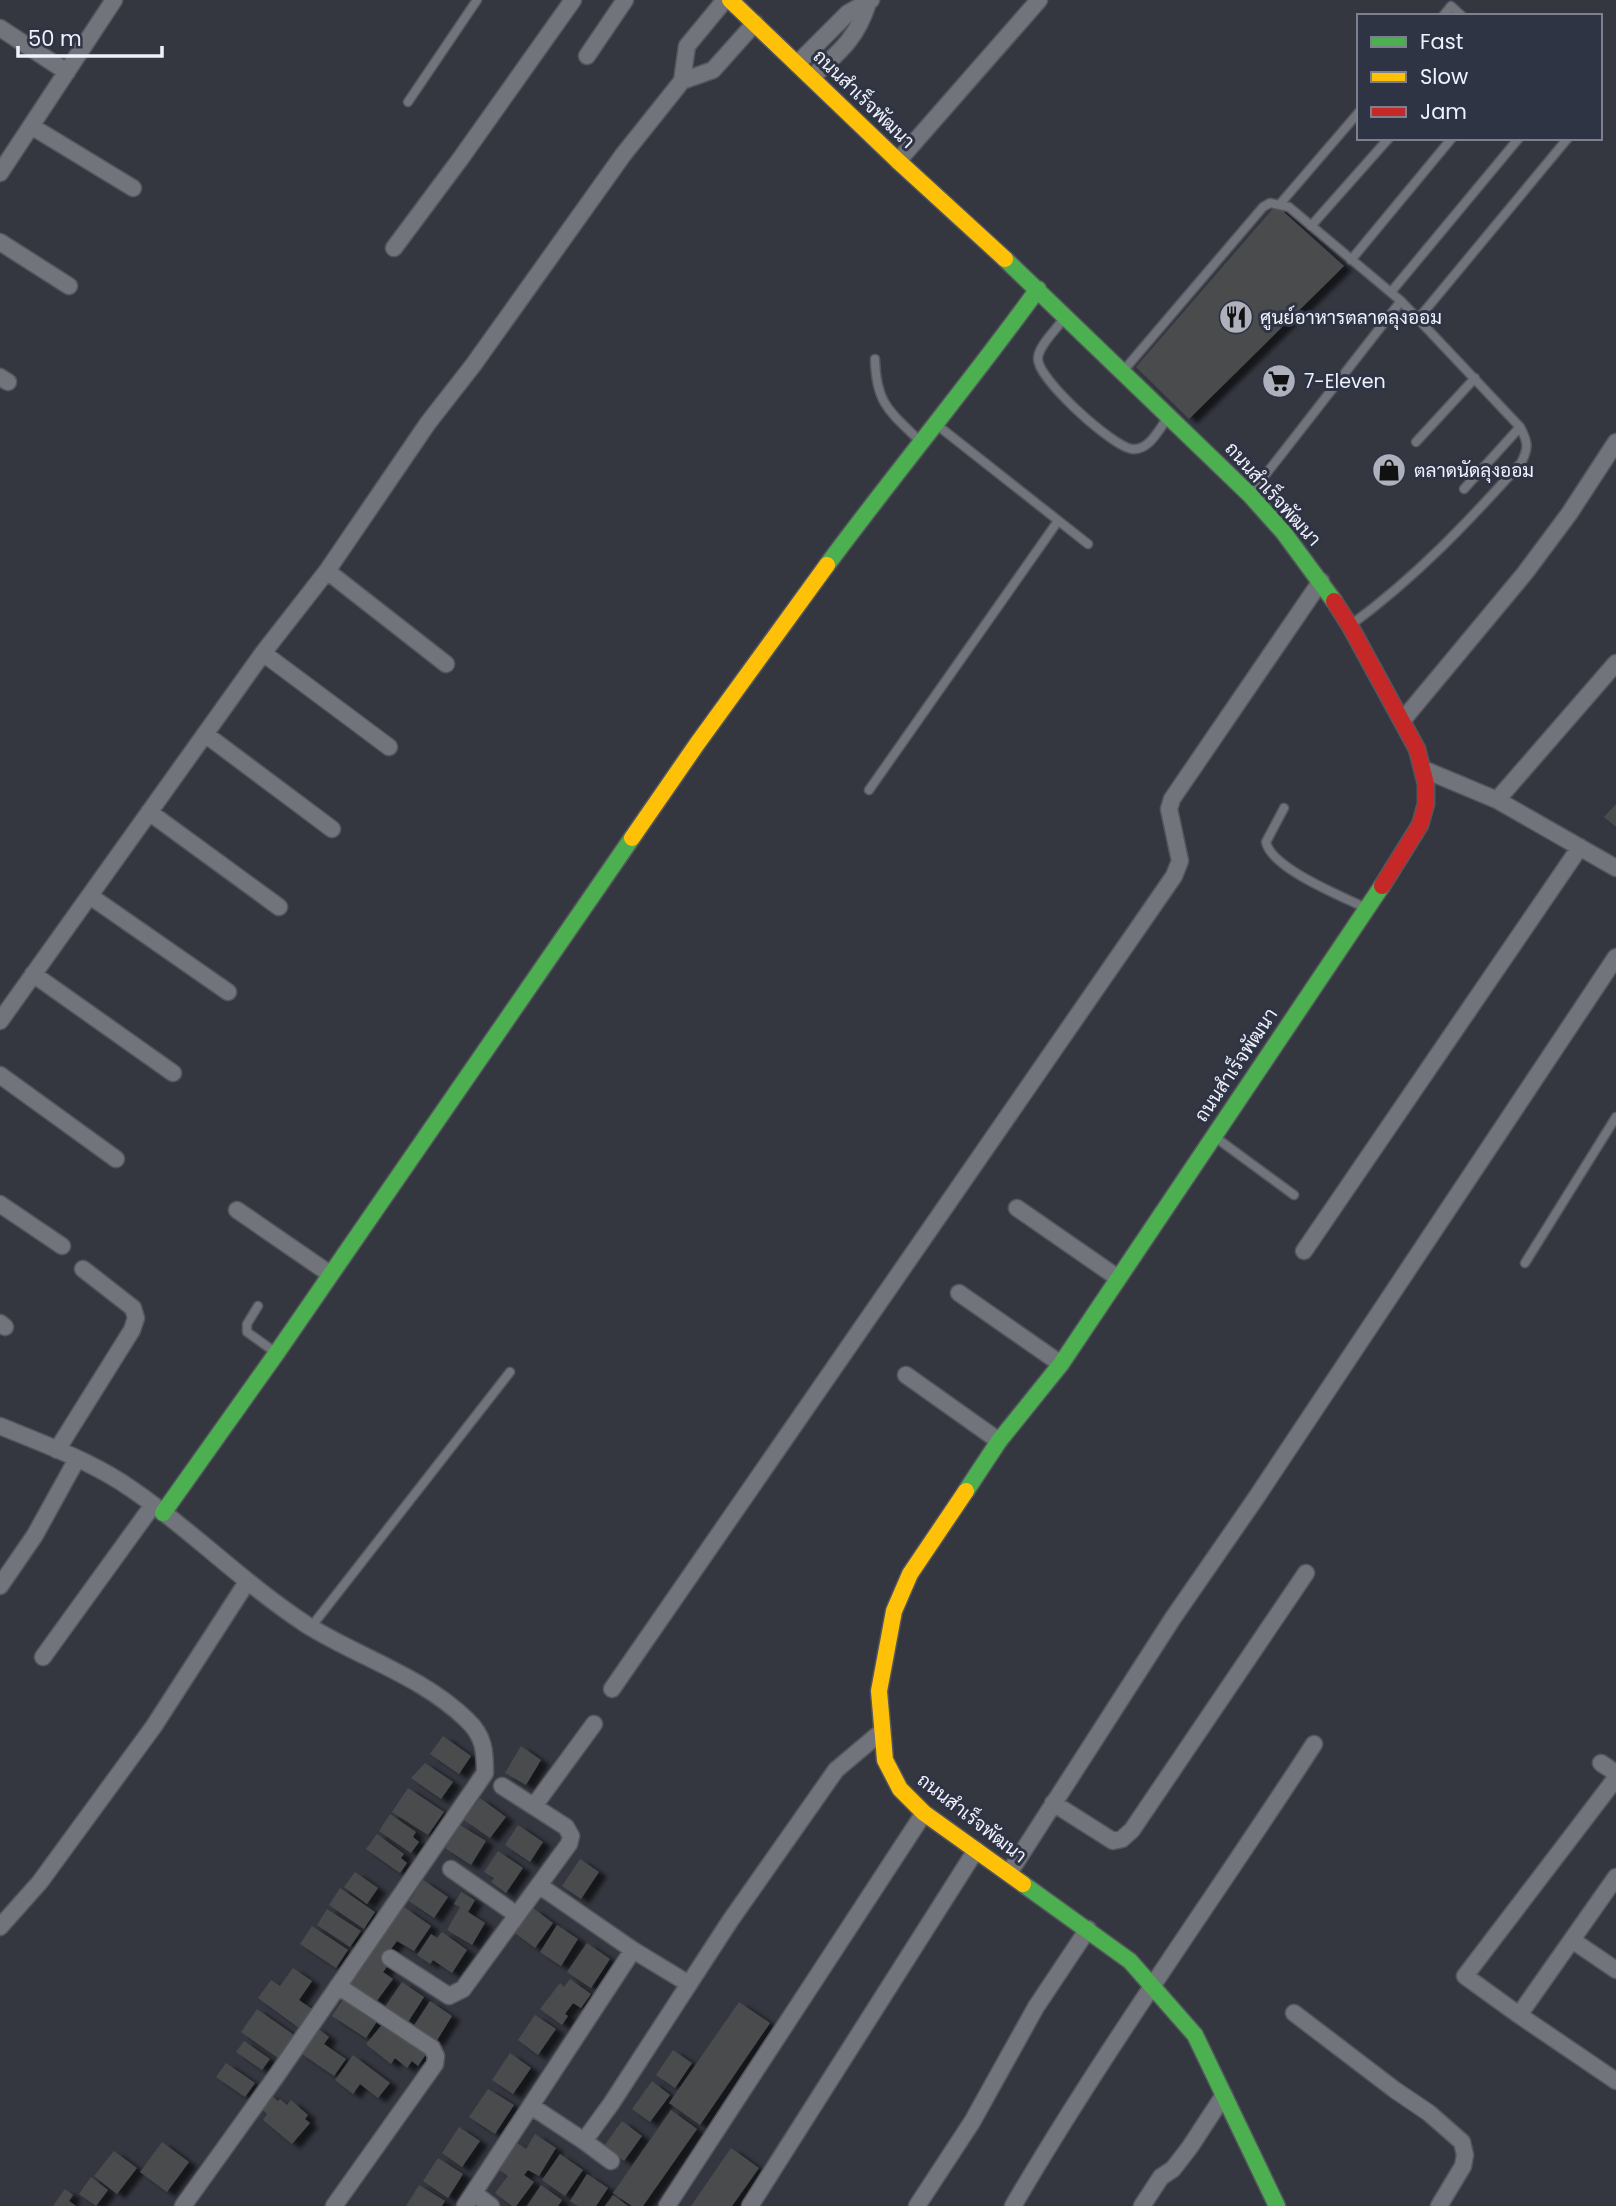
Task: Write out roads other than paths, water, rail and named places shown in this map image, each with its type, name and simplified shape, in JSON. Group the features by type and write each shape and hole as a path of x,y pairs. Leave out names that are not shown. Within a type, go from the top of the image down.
{"street":[{"path":"2,164 31,126 114,0"},
{"path":"394,248 573,0"},
{"path":"587,56 625,0"},
{"path":"0,1021 263,653 327,571 428,423 474,364 622,155 682,81 687,46 725,0"},
{"name":"ถนนสำเร็จพัฒนา","path":"730,0 898,161 1124,370 1250,495 1284,533 1321,581 1350,626 1417,749 1429,793 1424,818 1415,838 1369,909 1060,1364 999,1441 909,1574 894,1611 879,1690 881,1732 886,1760 900,1789 924,1813 1088,1928 1130,1961 1195,2035 1277,2206"},
{"path":"898,161 1039,0"},
{"path":"797,64 848,13 869,1"},
{"path":"812,77 846,46 861,25 869,1"},
{"path":"682,81 713,70 755,23"},
{"path":"0,28 67,72"},
{"path":"31,126 133,188"},
{"path":"0,242 69,286"},
{"path":"43,1657 276,1353 697,744 920,441 988,358 1038,289"},
{"path":"1402,721 1525,573 1569,514 1616,442"},
{"path":"327,571 446,664"},
{"path":"612,1689 1174,876 1180,861 1169,809 1171,799 1321,581"},
{"path":"263,653 389,747"},
{"path":"1497,800 1616,663"},
{"path":"205,734 332,829"},
{"path":"1423,769 1497,800 1616,868"},
{"path":"149,813 279,907"},
{"path":"1304,1251 1580,847"},
{"path":"90,896 229,992"},
{"path":"1009,1873 1173,1618 1264,1487 1616,957"},
{"path":"33,974 173,1073"},
{"path":"0,1075 116,1159"},
{"path":"0,1204 62,1246"},
{"path":"1017,1208 1118,1278"},
{"path":"237,1210 330,1273"},
{"path":"57,1450 132,1330 136,1318 133,1308 83,1269"},
{"path":"959,1293 1060,1364"},
{"path":"906,1375 999,1441"},
{"path":"2,1431 78,1459 121,1483 158,1509 268,1599 343,1646 402,1674 454,1708 470,1722 485,1746 485,1773 183,2206"},
{"path":"0,1586 34,1535 78,1459"},
{"path":"1053,1803 1113,1841 1122,1839 1132,1830 1306,1573"},
{"path":"0,1927 40,1882 154,1726 247,1582"},
{"path":"534,1806 594,1724"},
{"path":"584,2141 730,1921 836,1770 881,1732"},
{"path":"1013,2206 1054,2136 1314,1744"},
{"path":"1601,1763 1616,1775 1465,1976 1616,2081"},
{"path":"390,1958 449,1996 455,1995 463,1989 569,1844 571,1836 566,1827 502,1786"},
{"path":"667,2206 924,1813"},
{"path":"750,2206 976,1850"},
{"path":"451,1869 517,1915"},
{"path":"1519,2015 1616,1877"},
{"path":"540,1886 633,1950 690,1984"},
{"path":"917,2206 972,2122 1036,2007 1088,1928"},
{"path":"1572,1940 1616,1970"},
{"path":"491,2206 469,2200 633,1950"},
{"path":"334,2206 435,2064 436,2056 432,2048 338,1986"},
{"path":"1294,2013 1429,2113 1462,2142 1465,2155 1463,2166 1439,2206"},
{"path":"1142,2206 1161,2177 1173,2169 1190,2147 1224,2095"},
{"path":"531,2106 611,2161"}],"lane":[{"path":"408,102 477,0"},
{"path":"1445,14 1451,6 1460,14"},
{"path":"1280,204 1357,114"},
{"path":"1311,226 1387,140"},
{"path":"1352,260 1450,140"},
{"path":"1391,292 1517,140"},
{"path":"1418,318 1566,140"},
{"path":"1124,370 1263,207 1270,203 1280,204 1289,207 1401,301 1520,427 1528,441 1528,451 1521,463 1423,566 1393,594 1350,626"},
{"path":"1250,495 1401,301"},
{"path":"1066,316 1039,353 1037,362 1043,375 1056,389 1117,442 1132,449 1141,448 1150,442 1170,415"},
{"path":"875,359 878,391 887,408 920,441"},
{"path":"1416,442 1475,378"},
{"path":"935,424 1087,544"},
{"path":"1464,489 1520,427"},
{"path":"869,790 1058,521"},
{"path":"1284,808 1265,842 1275,859 1369,909"},
{"path":"1525,1263 1616,1117"},
{"path":"1213,1136 1294,1195"},
{"path":"258,1306 247,1324 247,1332 276,1353"},
{"path":"311,1627 510,1372"}],"place":[{"name":"ศูนย์อาหารตลาดลุงออม","path":"1236,317"},
{"name":"7-Eleven","path":"1279,381"},
{"name":"ตลาดนัดลุงออม","path":"1389,470"}]}
